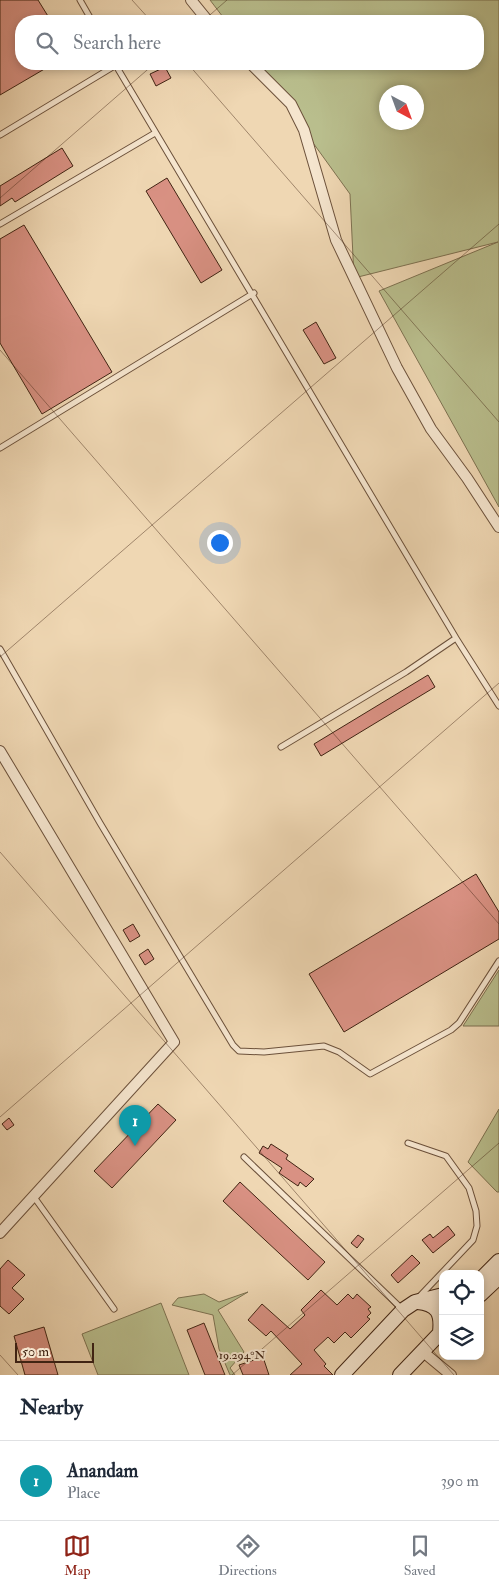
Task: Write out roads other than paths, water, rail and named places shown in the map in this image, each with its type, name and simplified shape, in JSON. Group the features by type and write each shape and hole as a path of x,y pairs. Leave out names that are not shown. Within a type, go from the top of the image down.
{"main road":[{"path":"484,1276 499,1261"},
{"path":"484,1291 499,1277"},
{"path":"342,1375 409,1306 439,1296"},
{"path":"409,1306 433,1305 439,1311 440,1315"},
{"path":"400,1375 439,1333"}],"street":[{"path":"191,0 203,15"},
{"path":"257,70 291,104 304,130 336,240 397,368 431,430 467,478 499,527"},
{"path":"0,751 174,1042 0,1233"},
{"path":"422,1352 451,1375"}],"lane":[{"path":"80,0 89,15"},
{"path":"0,135 106,70"},
{"path":"119,70 154,133 254,293 456,638 499,706"},
{"path":"0,224 154,133"},
{"path":"0,448 254,293"},
{"path":"281,747 406,672 456,638"},
{"path":"0,649 100,823 233,1045 239,1051 264,1052 324,1046 339,1052 370,1074 451,1030 459,1023 499,961"},
{"path":"244,1157 409,1306 473,1240 477,1226 476,1211 469,1188 446,1156 408,1143"},
{"path":"34,1197 114,1309"}],"place":[{"name":"Anandam","path":"135,1146"}]}
